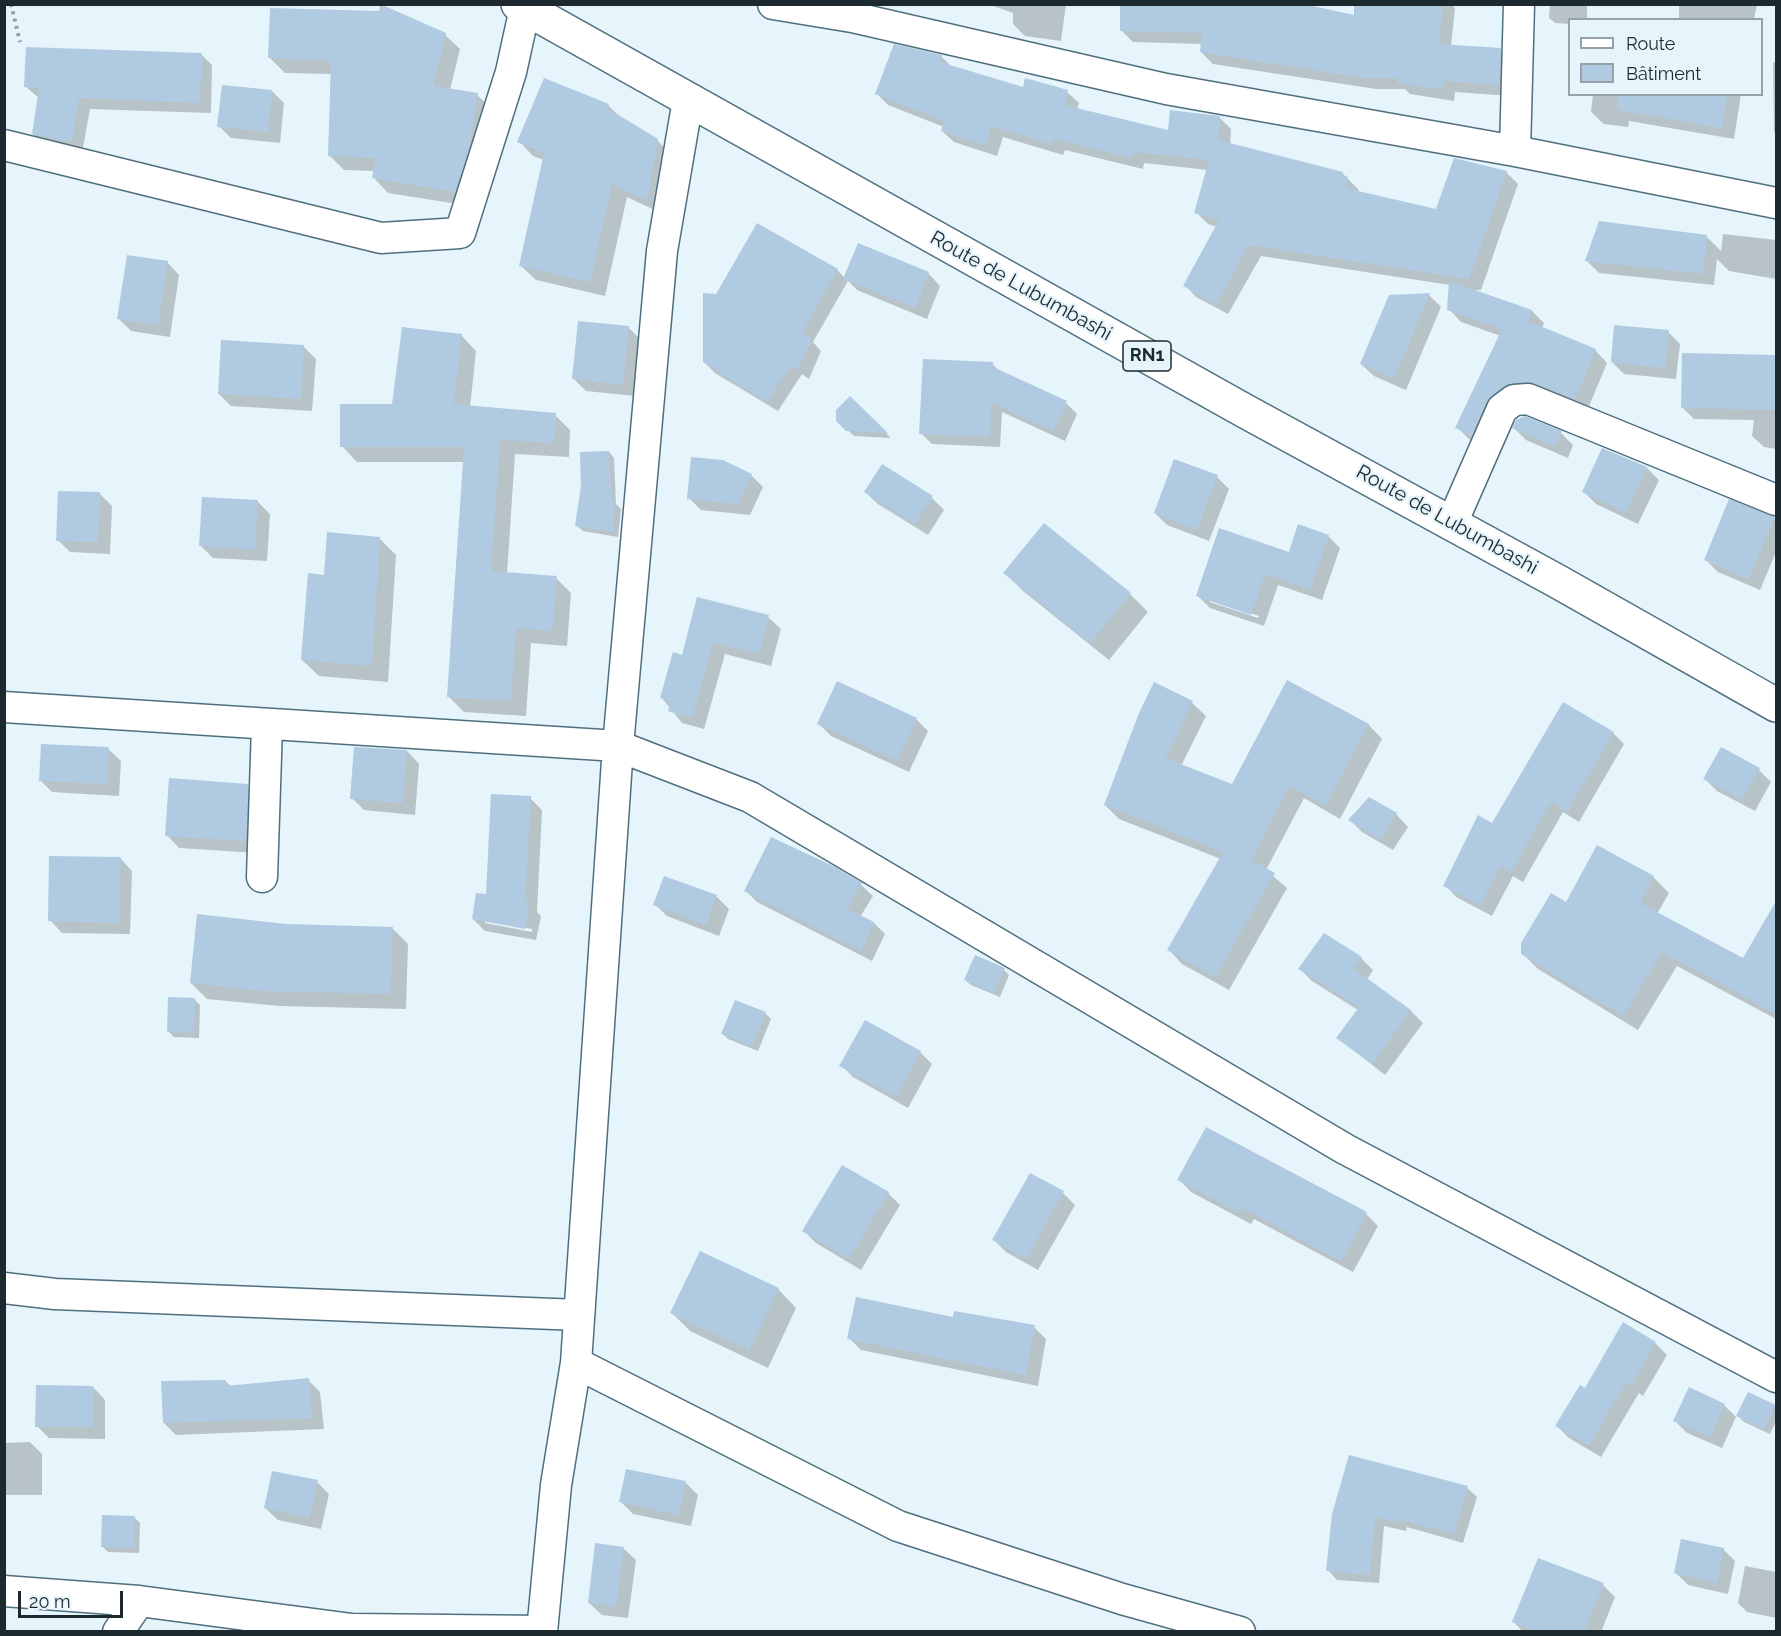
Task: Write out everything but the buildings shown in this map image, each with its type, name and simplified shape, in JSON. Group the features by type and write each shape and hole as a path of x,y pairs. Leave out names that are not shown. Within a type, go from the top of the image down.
{"highway":[{"name":"Route de Lubumbashi","path":"522,6 1776,705"}],"street":[{"path":"773,4 909,29 1166,89 1515,151 1776,203"},
{"path":"1515,151 1519,4"},
{"path":"4,145 381,238 460,232 511,72 522,6"},
{"path":"4,1591 139,1601 352,1629 542,1631 556,1485 576,1363 618,746 662,251 688,100"},
{"path":"1452,523 1502,409 1514,400 1528,399 1776,500"},
{"path":"4,707 267,726 618,746 750,797 1345,1149 1776,1377"},
{"path":"262,877 267,726"},
{"path":"4,1288 56,1294 579,1315"},
{"path":"576,1363 897,1526 1122,1599 1240,1632"},
{"path":"118,1632 139,1601"}],"path":[{"path":"11,4 20,42"}]}
